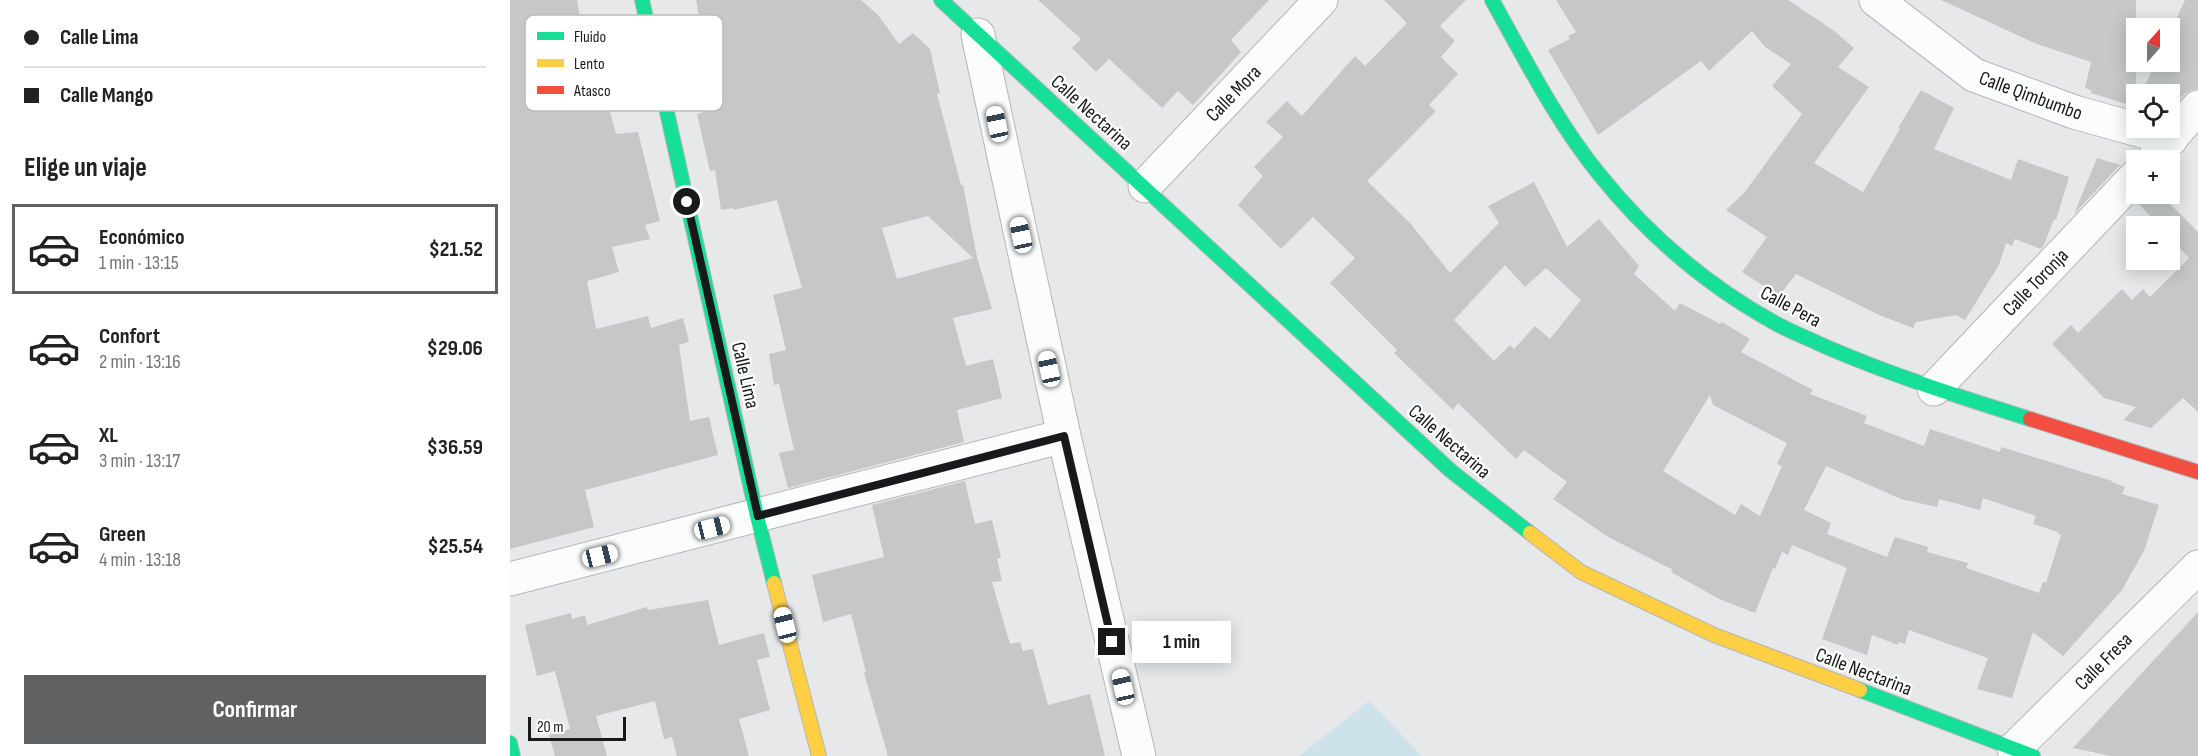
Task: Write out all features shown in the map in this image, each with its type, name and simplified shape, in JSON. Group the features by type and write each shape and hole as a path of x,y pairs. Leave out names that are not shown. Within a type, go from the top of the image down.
{"street":[{"name":"Calle Lima","path":"642,0 645,15"},
{"name":"Calle Nectarina","path":"941,0 1451,471 1581,572 1714,634 2018,754"},
{"name":"Calle Mora","path":"1145,186 1322,0"},
{"name":"Calle Pera","path":"1492,0 1554,108 1591,166 1617,196 1644,224 1703,274 1776,323 1849,357 1934,388 2198,472"},
{"name":"Calle Qimbumbo","path":"1876,0 1974,75 2074,112 2161,150"},
{"path":"978,35 1064,436 1139,756"},
{"path":"2161,150 2198,107"},
{"name":"Calle Lima","path":"667,111 758,516 819,756"},
{"name":"Calle Toronja","path":"1934,388 2126,186"},
{"path":"510,579 1064,436"},
{"name":"Calle Fresa","path":"2018,754 2198,567"},
{"path":"510,743 513,756"}],"shaded area":[{"path":"1369,701 1422,756 1299,756"}],"building":[{"path":"510,0 577,0 580,15 525,15 525,111 610,111 616,134 638,132 660,221 645,225 650,239 612,247 619,272 587,281 596,329 648,316 651,328 683,318 689,342 679,345 690,421 709,417 718,455 585,490 594,527 510,549"},
{"path":"696,0 861,0 878,15 899,44 913,33 930,49 940,93 937,94 961,185 963,185 977,257 992,309 953,318 966,366 993,359 1002,398 957,410 964,442 788,488 779,453 794,450 779,384 774,385 769,354 786,350 773,295 802,288 777,200 733,210 733,208 721,210 715,170 710,171 697,114 723,111 723,15 699,15","holes":["928,216 973,258 897,279 882,228"]},
{"path":"1038,0 1269,0 1231,40 1241,52 1193,105 1178,91 1162,108 1109,59 1096,72 1072,48 1081,39"},
{"path":"1384,0 1466,0 1440,26 1455,41 1441,57 1458,74 1429,105 1436,111 1367,181 1410,223 1450,273 1499,223 1488,206 1534,182 1567,247 1599,219 1639,266 1634,274 1675,311 1680,303 1720,324 1722,322 1750,339 1741,352 1813,390 1810,394 1867,416 1864,423 1924,446 1930,429 2000,452 2001,447 2112,481 2125,487 2122,494 2159,505 2144,551 2122,590 2063,656 2033,632 2012,698 1977,689 1988,658 1909,630 1905,644 1899,642 1898,645 1872,635 1867,655 1822,639 1847,568 1792,545 1788,555 1782,552 1775,569 1773,568 1755,613 1719,599 1671,572 1673,570 1608,537 1553,499 1567,482 1524,450 1516,459 1458,403 1453,410 1394,353 1397,350 1330,283 1355,258 1313,217 1281,249 1238,205 1263,176 1254,167 1283,137 1266,122 1287,101 1302,116 1355,56 1365,66 1407,23","holes":["1505,265 1525,287 1546,268 1581,300 1550,339 1535,326 1514,349 1510,345 1494,361 1454,320","1710,395 1713,405 1787,443 1777,464 1782,466 1760,516 1741,504 1735,515 1663,471","1826,466 1901,499 1937,507 1939,499 1980,510 1983,498 2036,516 2033,524 2061,535 2046,583 2043,582 2039,593 1966,568 1968,563 1927,552 1928,547 1895,537 1887,557 1827,534 1831,523 1804,510"]},
{"path":"1556,0 1788,0 1833,30 1854,48 1838,67 1869,87 1814,163 1863,192 1921,90 1954,108 1934,149 2011,180 2018,159 2069,177 2056,220 2054,219 2041,249 2015,239 2012,246 2006,243 1999,265 1965,320 1956,315 1916,322 1913,328 1879,315 1796,274 1779,296 1742,272 1767,237 1726,210 1744,193 1802,114 1772,86 1791,64 1765,47 1752,31 1709,71 1701,61 1598,135 1548,50 1570,39 1568,36 1576,32"},
{"path":"1941,0 2136,0 2136,18 2126,18 2126,72 2136,72 2136,84 2126,84 2126,104 2091,93 2091,90 2085,88 2091,62 2037,44"},
{"path":"2185,0 2198,0 2198,89 2191,90 2180,99 2180,84 2146,84 2151,72 2180,72 2180,18 2177,18"},
{"path":"2097,158 2120,165 2074,214"},
{"path":"2139,204 2170,204 2198,232 2198,412 2183,398 2151,428 2123,420 2136,407 2104,398 2052,344 2071,325 2078,333 2122,289 2132,300 2143,289 2150,297 2177,270 2180,270 2189,258 2180,249 2180,216 2150,216"},
{"path":"965,481 975,524 992,520 1001,558 997,559 1002,581 992,582 1010,644 1020,642 1023,651 1033,649 1048,705 1090,694 1105,756 888,756 864,673 866,672 851,614 823,622 812,575 884,557 872,505"},
{"path":"708,600 719,645 764,633 770,657 757,660 770,710 739,719 749,756 677,756 672,737 664,739 655,701 596,716 607,756 555,756 549,735 570,729 555,671 537,676 525,625 571,613 572,619 585,615 587,625 647,607 648,610"},
{"path":"2198,612 2198,756 2111,756 2073,748"}],"traffic: fast":[{"path":"642,0 645,15"},
{"path":"941,0 1451,471 1530,533"},
{"path":"1492,0 1542,89 1583,154 1618,196 1658,238 1726,293 1775,323 1849,357 2030,419"},
{"path":"667,111 774,583"},
{"path":"1860,690 2033,756"},
{"path":"510,743 513,756"}],"traffic: slow":[{"path":"1530,533 1581,572 1714,635 1860,690"},
{"path":"774,583 819,756"}],"traffic: jam":[{"path":"2030,419 2198,472"}],"route":[{"path":"687,202 758,516 1064,436 1112,642"}]}
